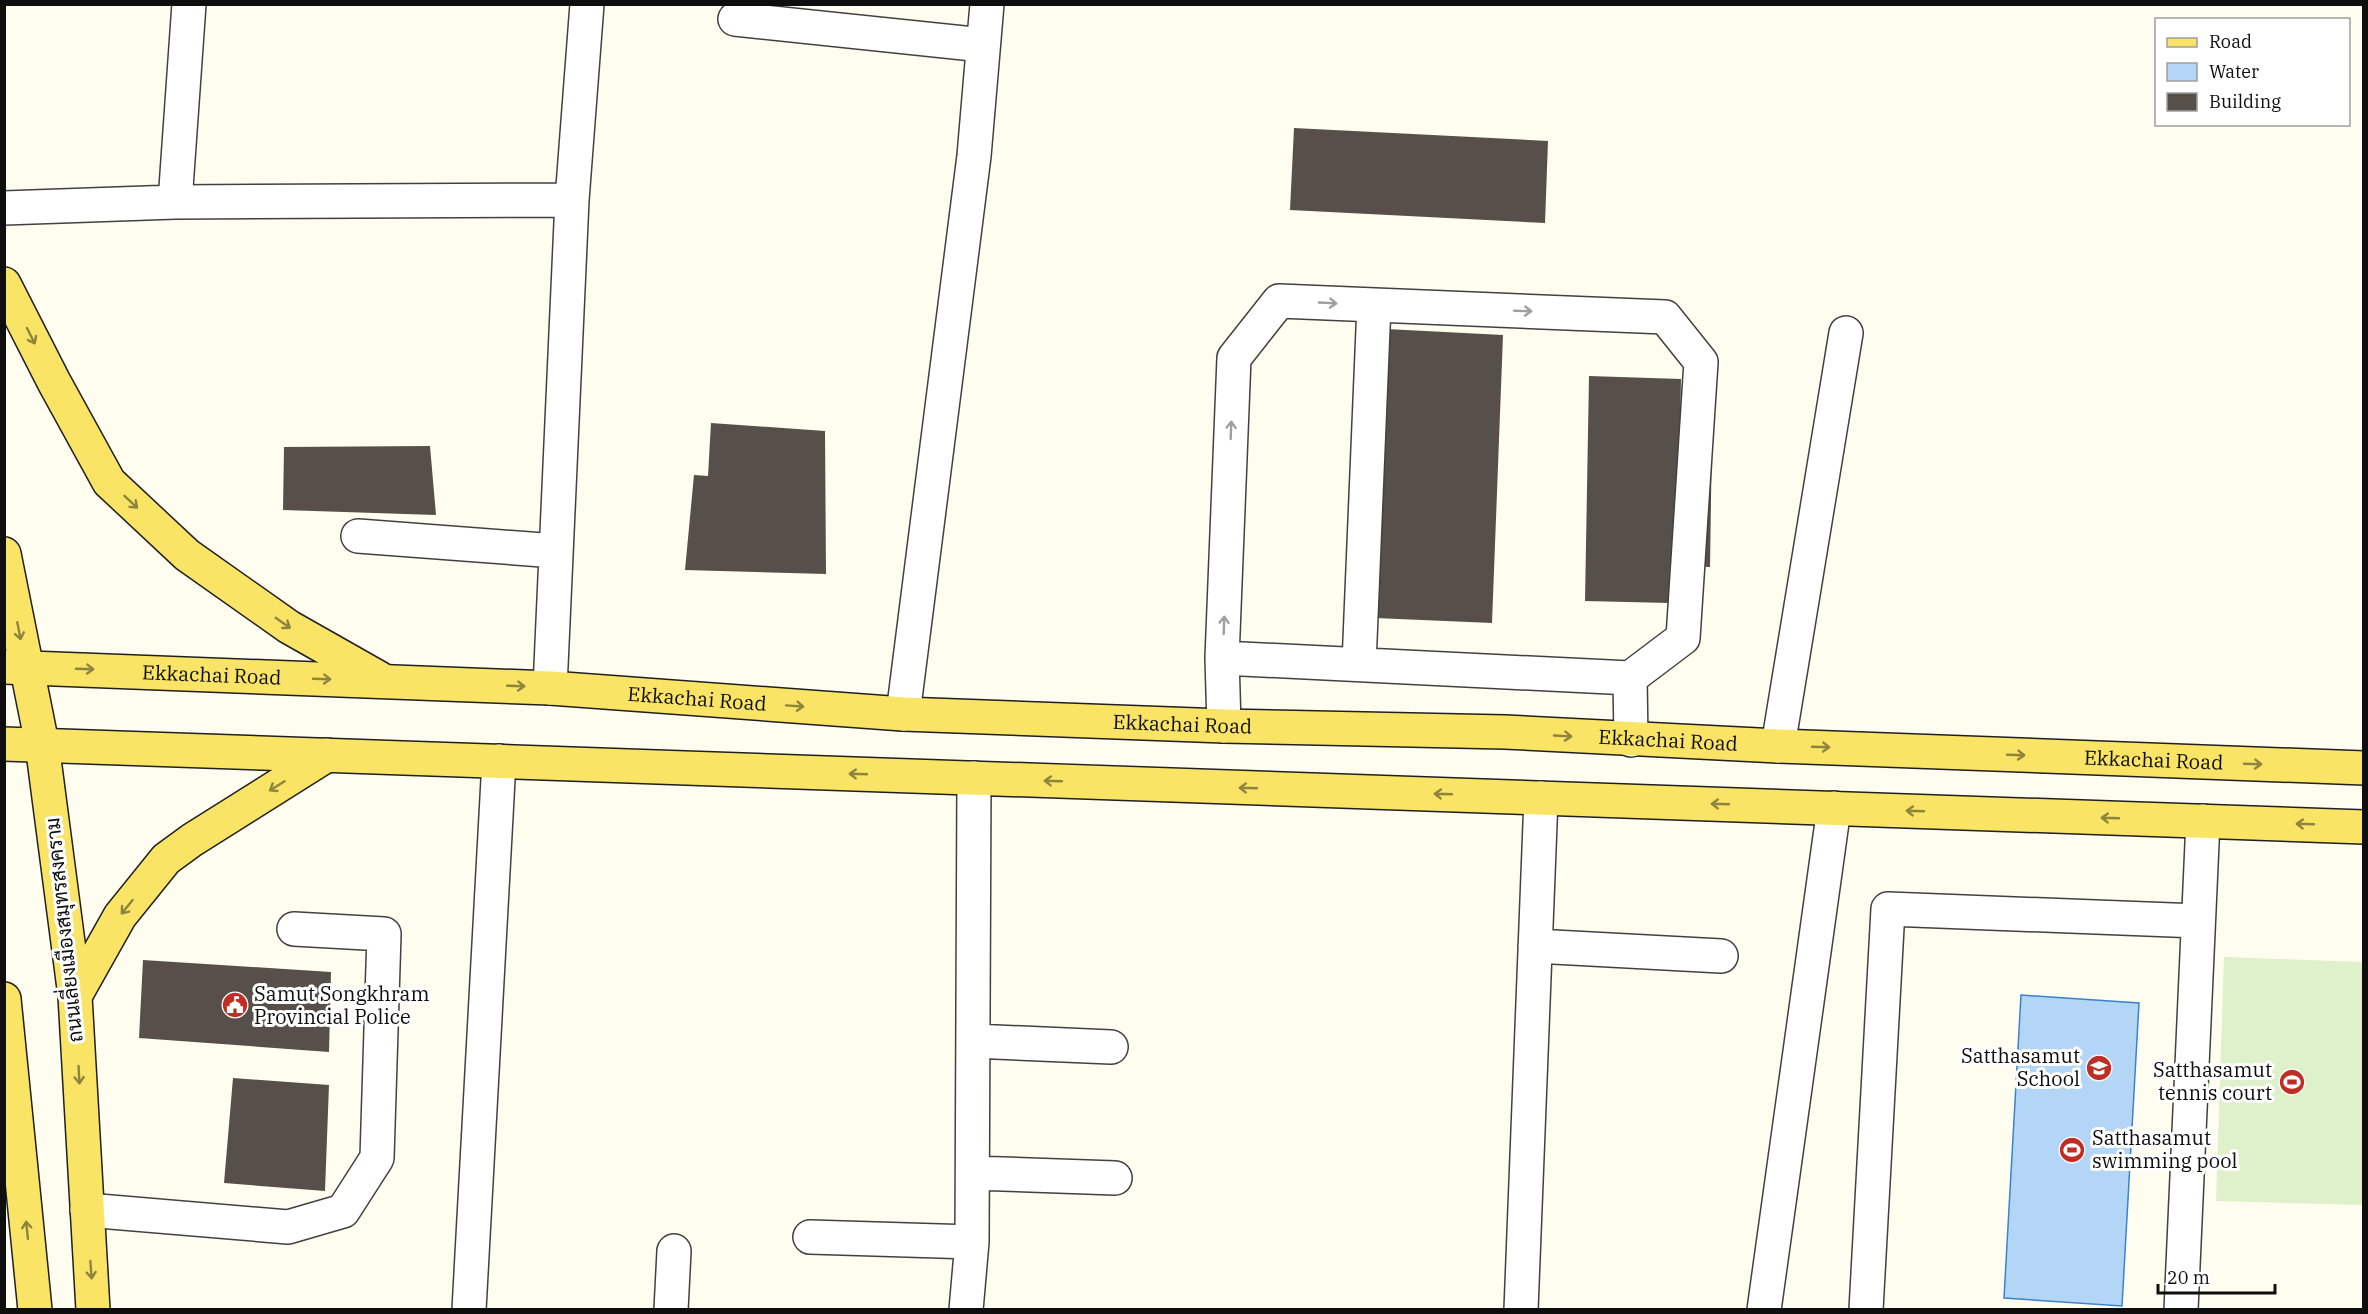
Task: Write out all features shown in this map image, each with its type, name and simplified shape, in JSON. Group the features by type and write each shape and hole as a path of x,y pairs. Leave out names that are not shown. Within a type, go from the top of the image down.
{"main road":[{"path":"4,284 109,482 188,555 289,627 385,681"},
{"name":"ถนนเลี่ยงเมืองสมุทรสงคราม","path":"4,554 15,667 42,744 75,996 93,1310"},
{"name":"Ekkachai Road","path":"15,667 550,687 903,714 1224,726 1505,732 1631,740 2364,768"},
{"path":"4,744 2364,826"},
{"path":"75,996 120,916 166,859 192,840 327,755"},
{"path":"4,999 35,1310"}],"street":[{"path":"175,202 189,4"},
{"path":"550,687 572,200 587,4"},
{"path":"903,714 974,156 987,4"},
{"path":"735,19 983,45"},
{"path":"4,208 175,202 572,200"},
{"path":"1222,657 1630,678 1683,639 1701,362 1665,317 1279,301 1234,358 1222,657 1224,726"},
{"path":"1359,664 1374,305"},
{"path":"1778,746 1846,333"},
{"path":"358,536 556,551"},
{"path":"1630,678 1631,740"},
{"path":"470,1310 499,762"},
{"path":"966,1310 972,1242 974,778"},
{"path":"1521,1310 1541,798"},
{"path":"1764,1310 1834,808"},
{"path":"2181,1310 2203,821"},
{"path":"1866,1310 1888,909 2198,921"},
{"path":"87,1210 288,1227 343,1211 377,1158 384,934 294,929"},
{"path":"1535,946 1721,956"},
{"path":"973,1041 1111,1047"},
{"path":"973,1173 1115,1178"},
{"path":"810,1238 972,1242"},
{"path":"671,1310 674,1251"}],"green space":[{"name":"Satthasamut tennis court","path":"2224,957 2363,962 2363,1205 2216,1201"}],"water":[{"name":"Satthasamut swimming pool","path":"2021,995 2139,1003 2122,1306 2004,1298"}],"building":[{"path":"1294,128 1548,141 1545,223 1290,210"},
{"path":"1386,329 1503,335 1492,623 1375,618"},
{"path":"1589,376 1681,379 1680,433 1712,434 1710,567 1670,566 1669,603 1585,601"},
{"path":"711,423 825,431 826,574 685,570 694,475 708,476"},
{"path":"430,446 436,515 283,510 284,447"},
{"name":"Samut Songkhram Provincial Police","path":"143,960 331,972 329,1052 139,1038"},
{"path":"233,1078 329,1085 325,1191 224,1183"}],"place":[{"name":"Samut Songkhram Provincial Police","path":"235,1005"},
{"name":"Satthasamut School","path":"2099,1068"},
{"name":"Satthasamut tennis court","path":"2292,1082"},
{"name":"Satthasamut swimming pool","path":"2072,1150"}]}
